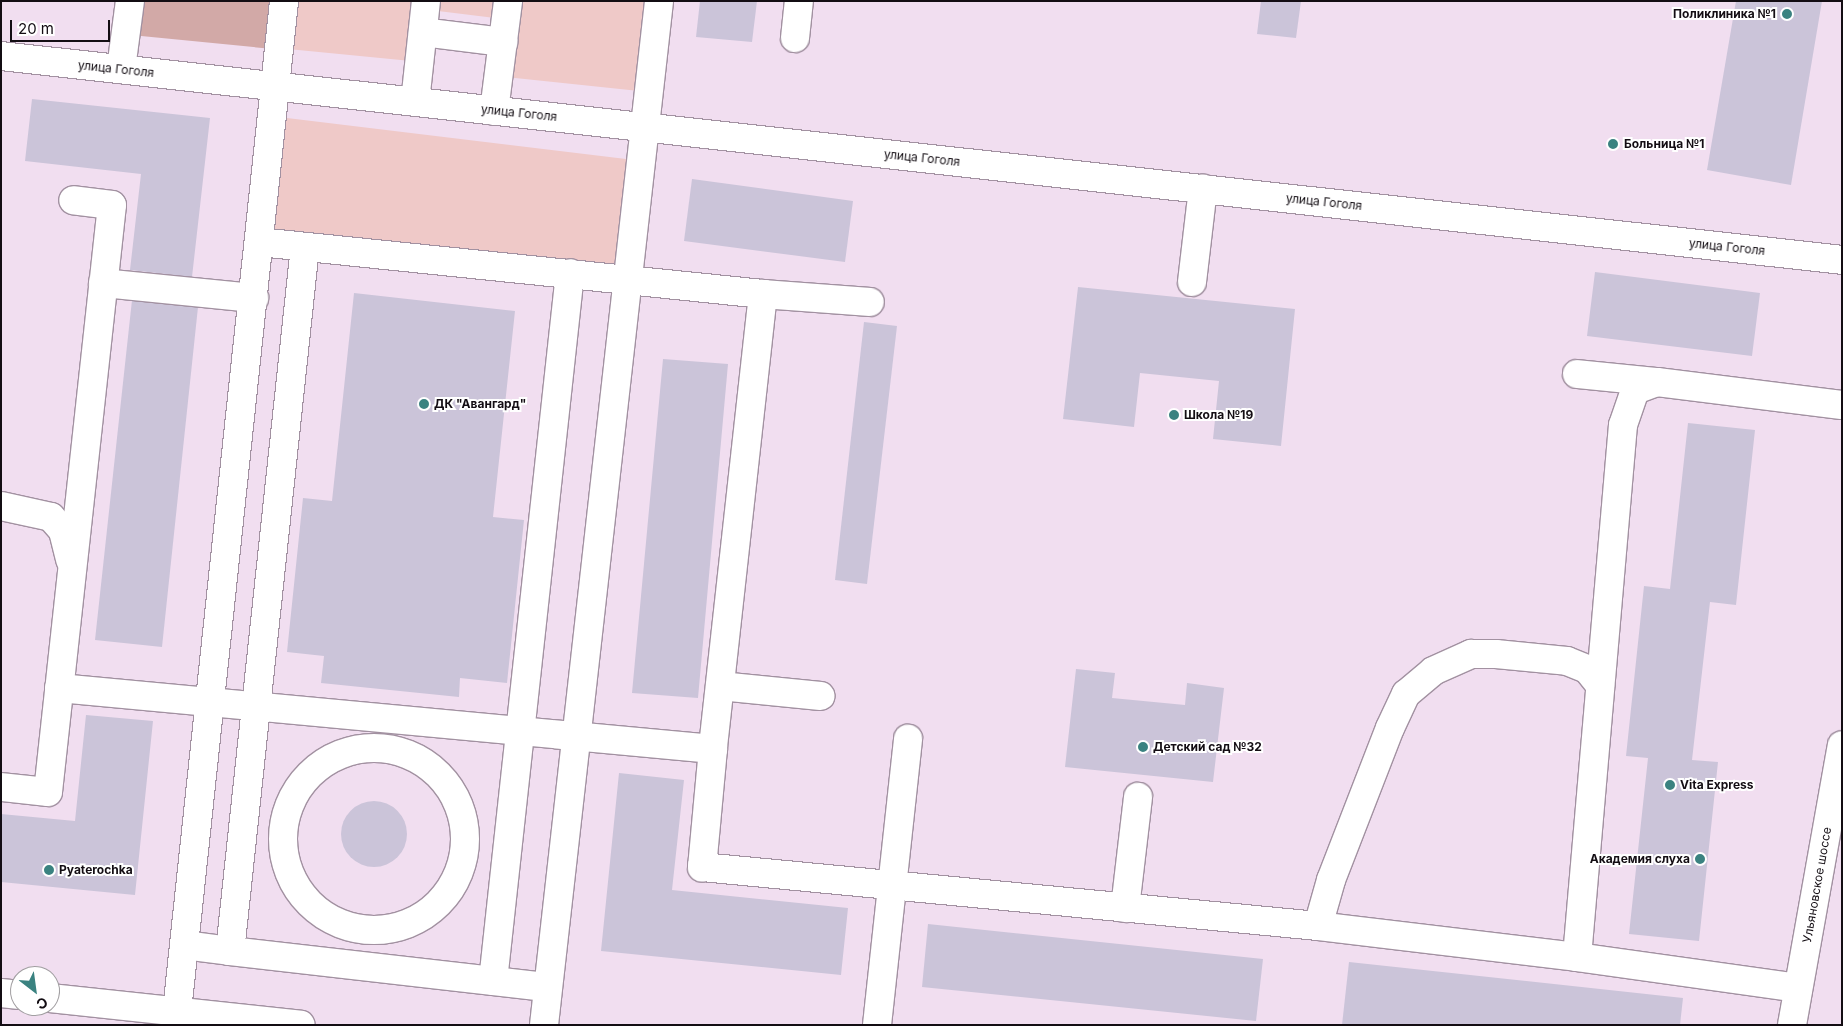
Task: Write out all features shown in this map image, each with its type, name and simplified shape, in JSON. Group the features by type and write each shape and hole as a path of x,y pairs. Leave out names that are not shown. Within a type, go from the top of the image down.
{"street":[{"path":"121,69 130,1"},
{"path":"177,1012 284,1"},
{"path":"416,102 426,1"},
{"path":"494,111 508,1"},
{"path":"544,1025 629,280 658,1"},
{"path":"795,38 799,1"},
{"path":"423,32 503,42"},
{"name":"улица Гоголя","path":"1,56 1842,260"},
{"path":"1192,282 1203,189"},
{"path":"1,787 48,792 112,205 73,200"},
{"path":"259,242 763,294 870,302"},
{"path":"230,951 305,247"},
{"path":"493,981 570,273"},
{"path":"103,283 254,298"},
{"path":"763,294 713,749 702,867 1318,926 1577,957 1798,988"},
{"path":"1577,374 1842,405"},
{"path":"1577,957 1623,425 1635,390 1656,382"},
{"path":"1,506 50,517 63,531 72,568"},
{"path":"1318,926 1331,880 1390,728 1406,694 1426,677 1471,654 1496,654 1567,662 1587,669 1600,684"},
{"path":"720,686 821,696"},
{"path":"59,688 713,749"},
{"path":"382,748 385,719"},
{"path":"877,1025 894,886 908,739"},
{"name":"Ульяновское шоссе","path":"1792,1025 1842,745"},
{"path":"382,748 421,759 442,777 457,800 465,826 465,848 460,870 436,906 396,927 368,929 332,920 314,908 298,891 286,866 282,839 286,812 294,795 317,767 341,753 382,748"},
{"path":"1126,908 1138,797"},
{"path":"364,966 368,929"},
{"path":"184,945 548,987"},
{"path":"60,999 301,1025"}],"shaded area":[{"path":"134,1 279,1 273,49 131,35"},
{"path":"294,1 419,1 411,61 288,49"},
{"path":"439,1 497,1 495,18 438,11"},
{"path":"514,1 649,1 639,91 506,77"},
{"path":"287,118 626,159 633,167 622,266 268,232 279,125"}],"building":[{"path":"700,1 757,1 752,42 696,37"},
{"path":"1261,1 1301,1 1296,38 1257,34"},
{"path":"1736,1 1822,1 1791,185 1707,170"},
{"path":"32,99 210,118 192,277 130,270 141,174 25,161"},
{"path":"692,179 853,201 845,262 684,241"},
{"path":"1595,272 1760,293 1752,356 1587,336"},
{"path":"1078,287 1295,309 1281,446 1213,439 1219,381 1140,373 1134,427 1063,419"},
{"name":"ДК \"Авангард\"","path":"354,293 515,311 493,517 524,520 507,683 460,678 459,697 321,683 324,656 287,652 303,498 332,501"},
{"path":"132,300 198,307 162,647 95,640"},
{"path":"864,322 897,326 867,584 835,580"},
{"path":"663,359 728,364 698,698 632,693"},
{"path":"1688,423 1755,430 1736,605 1710,602 1692,760 1718,762 1699,941 1629,934 1648,758 1626,756 1644,586 1670,589"},
{"path":"1076,669 1115,673 1112,698 1185,705 1187,683 1224,688 1213,782 1065,767"},
{"path":"86,715 153,721 135,895 1,882 1,814 75,821"},
{"path":"619,773 684,780 672,890 848,908 841,975 601,951"},
{"path":"367,801 381,801 393,806 402,815 407,827 405,847 398,858 381,867 367,867 355,862 346,853 341,841 341,827 346,815 355,806"},
{"path":"928,924 1263,959 1256,1021 922,987"},
{"path":"1349,962 1683,998 1680,1025 1342,1025"}],"place":[{"name":"Поликлиника №1","path":"1787,14"},
{"name":"Больница №1","path":"1613,144"},
{"name":"ДК \"Авангард\"","path":"424,404"},
{"name":"Школа №19","path":"1174,415"},
{"name":"Детский сад №32","path":"1143,747"},
{"name":"Vita Express","path":"1670,785"},
{"name":"Академия слуха","path":"1700,859"},
{"name":"Pyaterochka","path":"49,870"}]}
